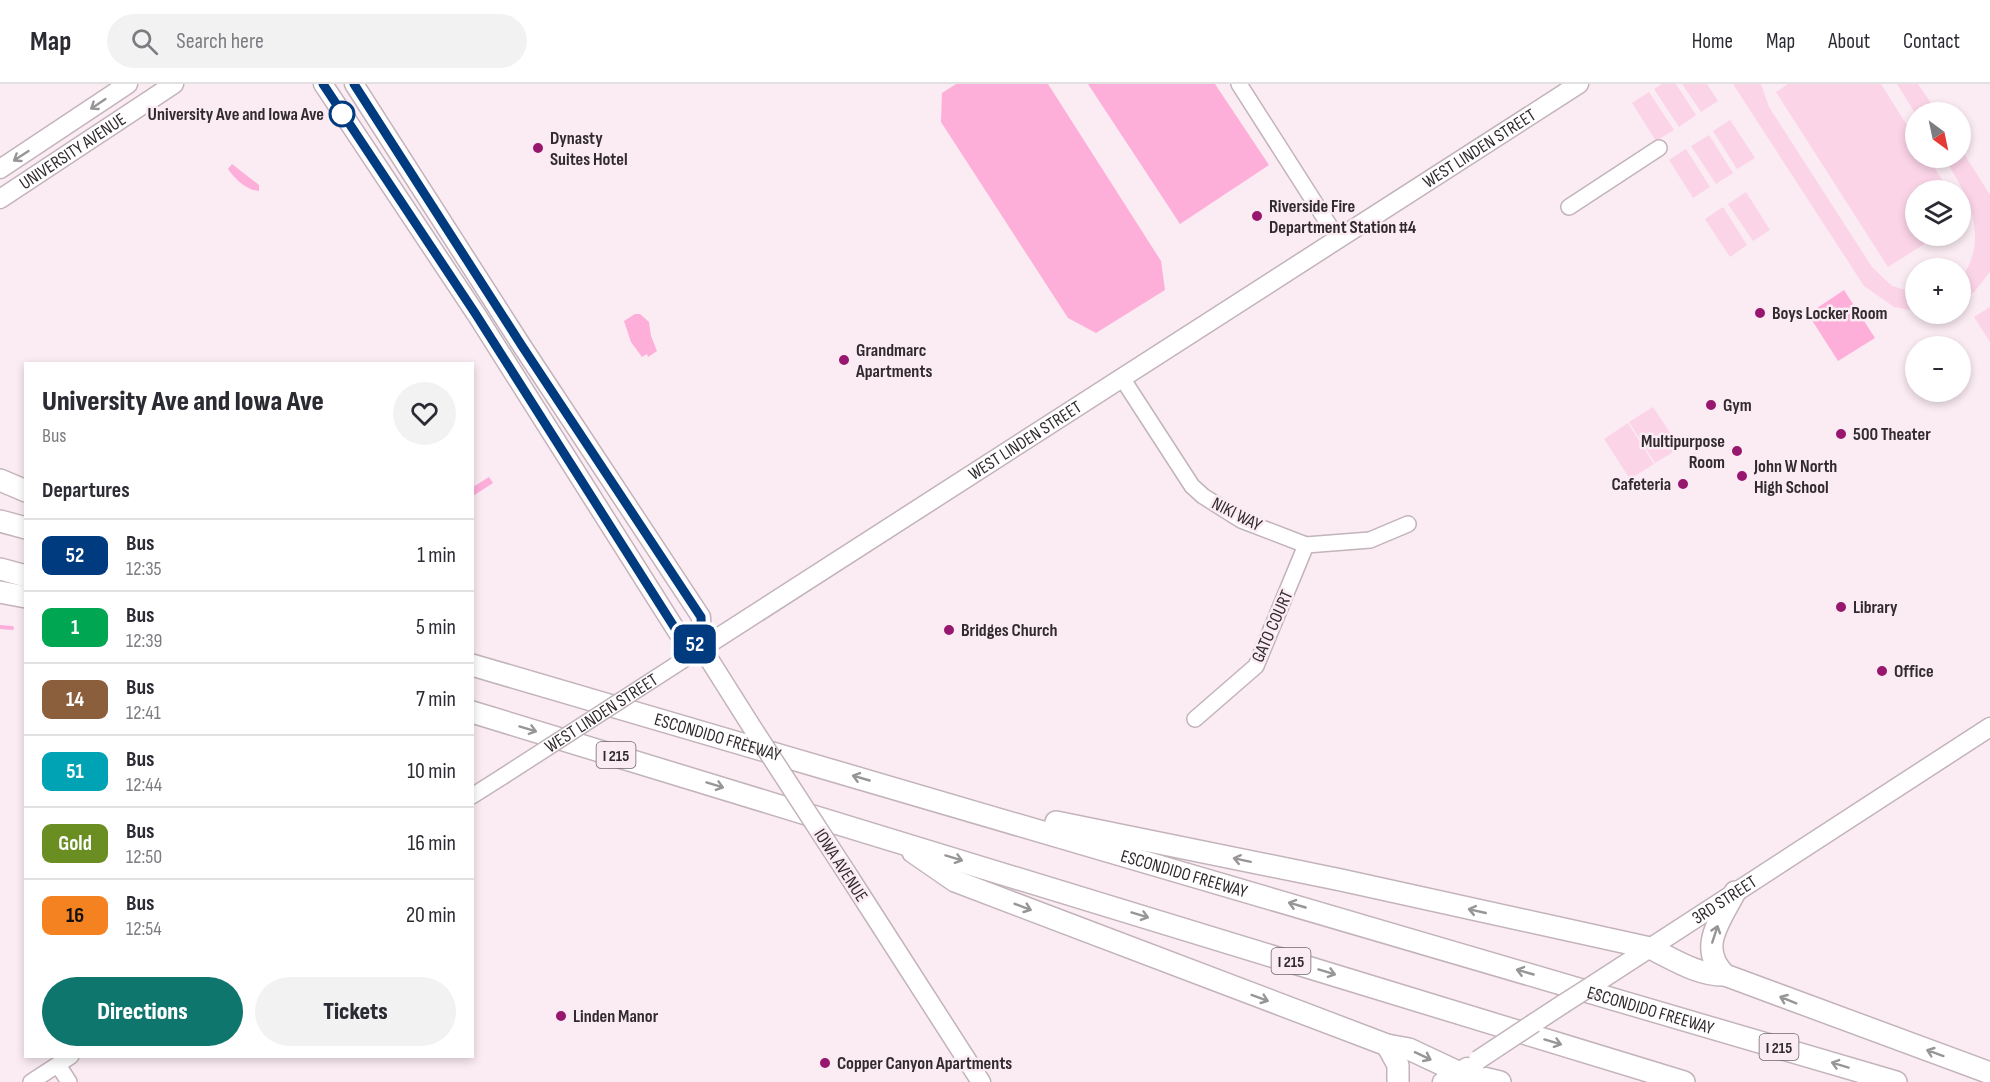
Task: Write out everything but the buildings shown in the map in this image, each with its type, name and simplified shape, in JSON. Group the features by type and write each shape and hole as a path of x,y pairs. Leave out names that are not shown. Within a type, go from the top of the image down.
{"highway":[{"path":"0,480 24,490"},
{"path":"0,521 24,527"},
{"path":"0,569 24,575"},
{"path":"0,592 24,597"},
{"name":"ESCONDIDO FREEWAY","path":"474,666 1896,1082"},
{"name":"I 215","path":"474,713 1684,1082"},
{"path":"917,795 1220,855 1642,954 1714,975 1725,975 1990,1073"},
{"path":"898,841 955,881 1387,1045 1409,1049 1450,1077 1500,1082"},
{"path":"1725,975 1715,965 1712,945 1714,932 1735,892"},
{"path":"1387,1045 1398,1065 1398,1082"}],"main road":[{"name":"UNIVERSITY AVENUE","path":"0,169 128,84"},
{"name":"UNIVERSITY AVENUE","path":"0,199 174,84"},
{"name":"IOWA AVENUE","path":"322,84 475,313 678,633 702,648 981,1082"},
{"name":"IOWA AVENUE","path":"354,84 522,346 701,617 702,648"},
{"name":"WEST LINDEN STREET","path":"702,648 1579,84"},
{"name":"3RD STREET","path":"1450,1077 1990,727"}],"street":[{"path":"1239,84 1338,239"},
{"path":"1569,207 1659,148"},
{"name":"NIKI WAY","path":"1122,378 1177,464 1203,496 1241,520 1306,545 1370,540 1408,524"},
{"name":"GATO COURT","path":"1195,719 1256,666 1306,545"},
{"name":"WEST LINDEN STREET","path":"474,795 702,648"},
{"path":"31,1082 65,1060 69,1082"}],"shaded area":[{"path":"956,84 1048,84 1161,261 1165,290 1096,333 1068,318 941,122 942,93"},
{"path":"1088,84 1215,84 1269,165 1180,224"},
{"path":"1662,84 1676,84 1696,115 1679,127 1654,89"},
{"path":"1682,84 1707,84 1718,101 1701,112"},
{"path":"1733,84 1761,84 1769,107 1872,267 1892,286 1905,290 1905,309 1894,307 1864,286"},
{"path":"1788,84 1881,84 1905,122 1905,168 1935,168 1942,180 1905,180 1905,246 1921,246 1888,267 1776,92"},
{"path":"1897,84 1918,84 1930,102 1908,102"},
{"path":"1649,92 1674,130 1656,141 1632,103"},
{"path":"1730,120 1755,158 1737,169 1713,131"},
{"path":"1709,135 1733,173 1716,184 1691,146"},
{"path":"1686,149 1710,187 1693,198 1669,160"},
{"path":"232,164 259,185 259,191 250,189 237,180 228,169"},
{"path":"1971,165 1990,195 1990,272 1971,294 1971,260 1975,233 1971,211 1971,180 1957,180 1950,168 1971,168"},
{"path":"1746,192 1770,230 1753,241 1728,204"},
{"path":"1723,207 1747,245 1730,257 1705,219"},
{"path":"1844,290 1875,338 1838,361 1808,314"},
{"path":"1990,307 1990,342 1974,317"},
{"path":"635,314 640,314 649,322 657,351 648,357 647,354 642,357 631,342 624,321"},
{"path":"1653,407 1680,448 1655,463 1629,422"},
{"path":"1628,423 1654,464 1630,479 1604,439"},
{"path":"489,477 493,483 474,495 474,486"}],"waterway":[{"path":"0,627 12,628"}],"bus line":[{"name":"52","path":"323,84 438,255 678,633 702,648 701,617 522,346 354,84"}],"place":[{"name":"University Ave and Iowa Ave","path":"342,114"},
{"name":"Dynasty Suites Hotel","path":"538,148"},
{"name":"Riverside Fire Department Station #4","path":"1257,216"},
{"name":"Boys Locker Room","path":"1760,313"},
{"name":"Grandmarc Apartments","path":"844,360"},
{"name":"Gym","path":"1711,405"},
{"name":"500 Theater","path":"1841,434"},
{"name":"Multipurpose Room","path":"1737,451"},
{"name":"John W North High School","path":"1742,476"},
{"name":"Cafeteria","path":"1683,484"},
{"name":"Library","path":"1841,607"},
{"name":"Bridges Church","path":"949,630"},
{"name":"Office","path":"1882,671"},
{"name":"Linden Manor","path":"561,1016"},
{"name":"Copper Canyon Apartments","path":"825,1063"}]}
